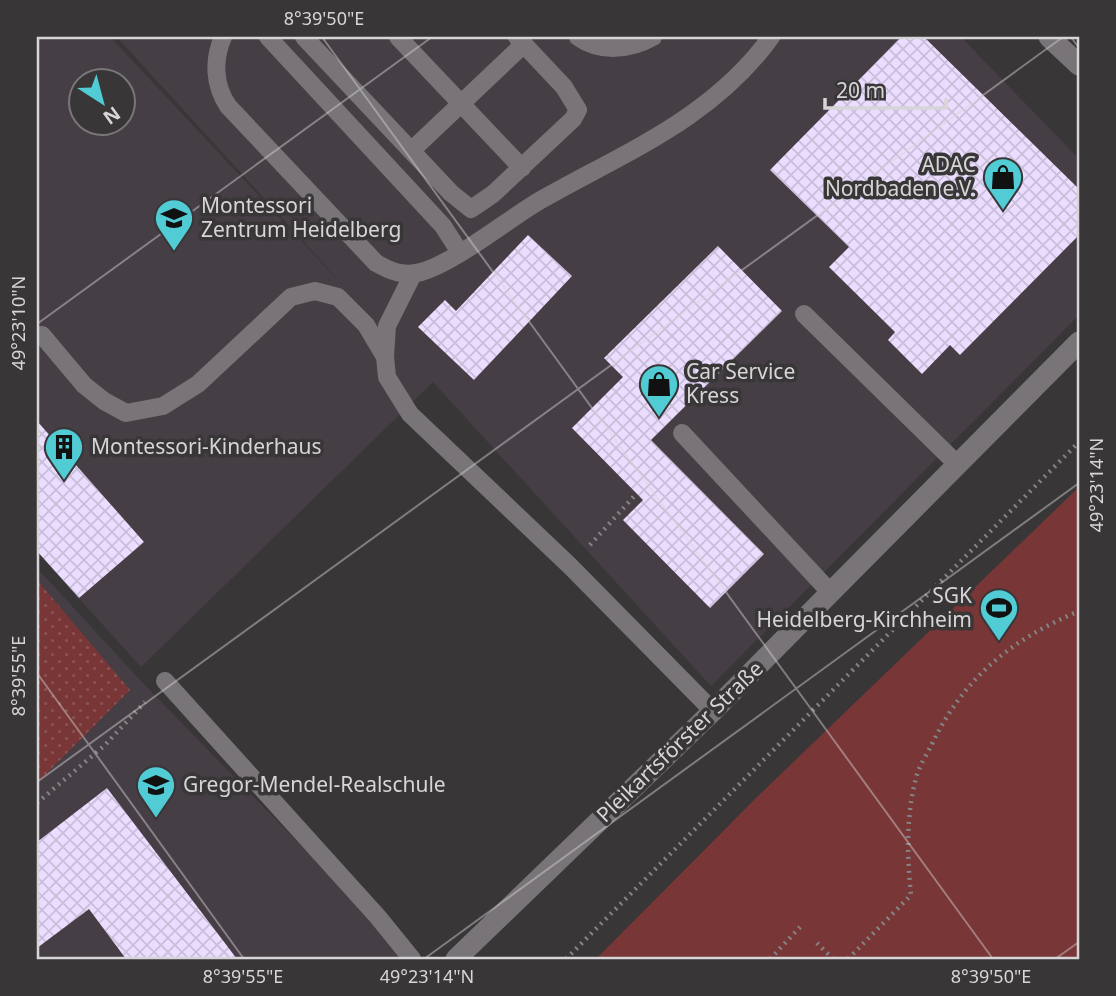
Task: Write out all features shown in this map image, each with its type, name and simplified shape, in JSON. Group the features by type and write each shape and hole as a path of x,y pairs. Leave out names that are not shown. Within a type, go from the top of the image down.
{"street":[{"path":"1049,37 1079,65"},
{"name":"Pleikartsförster Straße","path":"456,959 713,711 1079,342"}],"lane":[{"path":"223,37 217,53 217,77 228,106 376,263 389,271 412,274 440,264 540,201 622,159 690,117 733,81 771,37"},
{"path":"268,37 443,226 459,251"},
{"path":"304,37 411,151 471,209 487,199 522,168 573,119 578,110 564,87 520,40 411,151"},
{"path":"578,37 593,44 620,48 653,37"},
{"path":"406,40 522,168"},
{"path":"412,274 387,326 385,357 387,377 410,414 570,566 713,711"},
{"path":"42,335 85,385 104,401 126,413 163,406 198,384 291,298 315,291 338,297 366,325 385,357"},
{"path":"804,314 957,464"},
{"path":"682,433 831,593"},
{"path":"165,681 378,917 412,959"}],"path":[{"path":"566,959 1079,442"},
{"path":"596,538 637,494"},
{"path":"848,959 911,895 906,849 916,776 941,726 979,672 1036,629 1079,611"},
{"path":"37,803 105,745 165,681"},
{"path":"770,959 801,926"},
{"path":"817,943 833,959"}],"shaded area":[{"path":"37,37 110,37 354,297 117,37 961,37 1079,159 1079,315 711,686 433,382 141,667 37,552"},
{"name":"SGK Heidelberg-Kirchheim","path":"1079,487 1079,959 596,959 757,797"},
{"name":"Gregor-Mendel-Realschule","path":"37,568 140,680 411,959 37,959"},
{"path":"37,580 130,690 37,783"}],"building":[{"path":"901,37 924,37 1079,189 1079,235 960,355 950,345 922,374 888,340 895,332 829,267 849,247 770,170"},
{"path":"528,235 572,276 474,380 418,327 445,300 456,311"},
{"path":"718,246 782,311 651,440 764,554 710,608 623,520 643,500 572,428 623,377 604,358"},
{"name":"Montessori-Kinderhaus","path":"37,421 144,542 79,598 37,551"},
{"path":"107,788 237,959 126,959 89,909 37,948 37,842"}],"place":[{"name":"ADAC Nordbaden e.V.","path":"1003,211"},
{"name":"Montessori Zentrum Heidelberg","path":"174,252"},
{"name":"Car Service Kress","path":"659,418"},
{"name":"Montessori-Kinderhaus","path":"64,481"},
{"name":"SGK Heidelberg-Kirchheim","path":"999,642"},
{"name":"Gregor-Mendel-Realschule","path":"156,819"}]}
